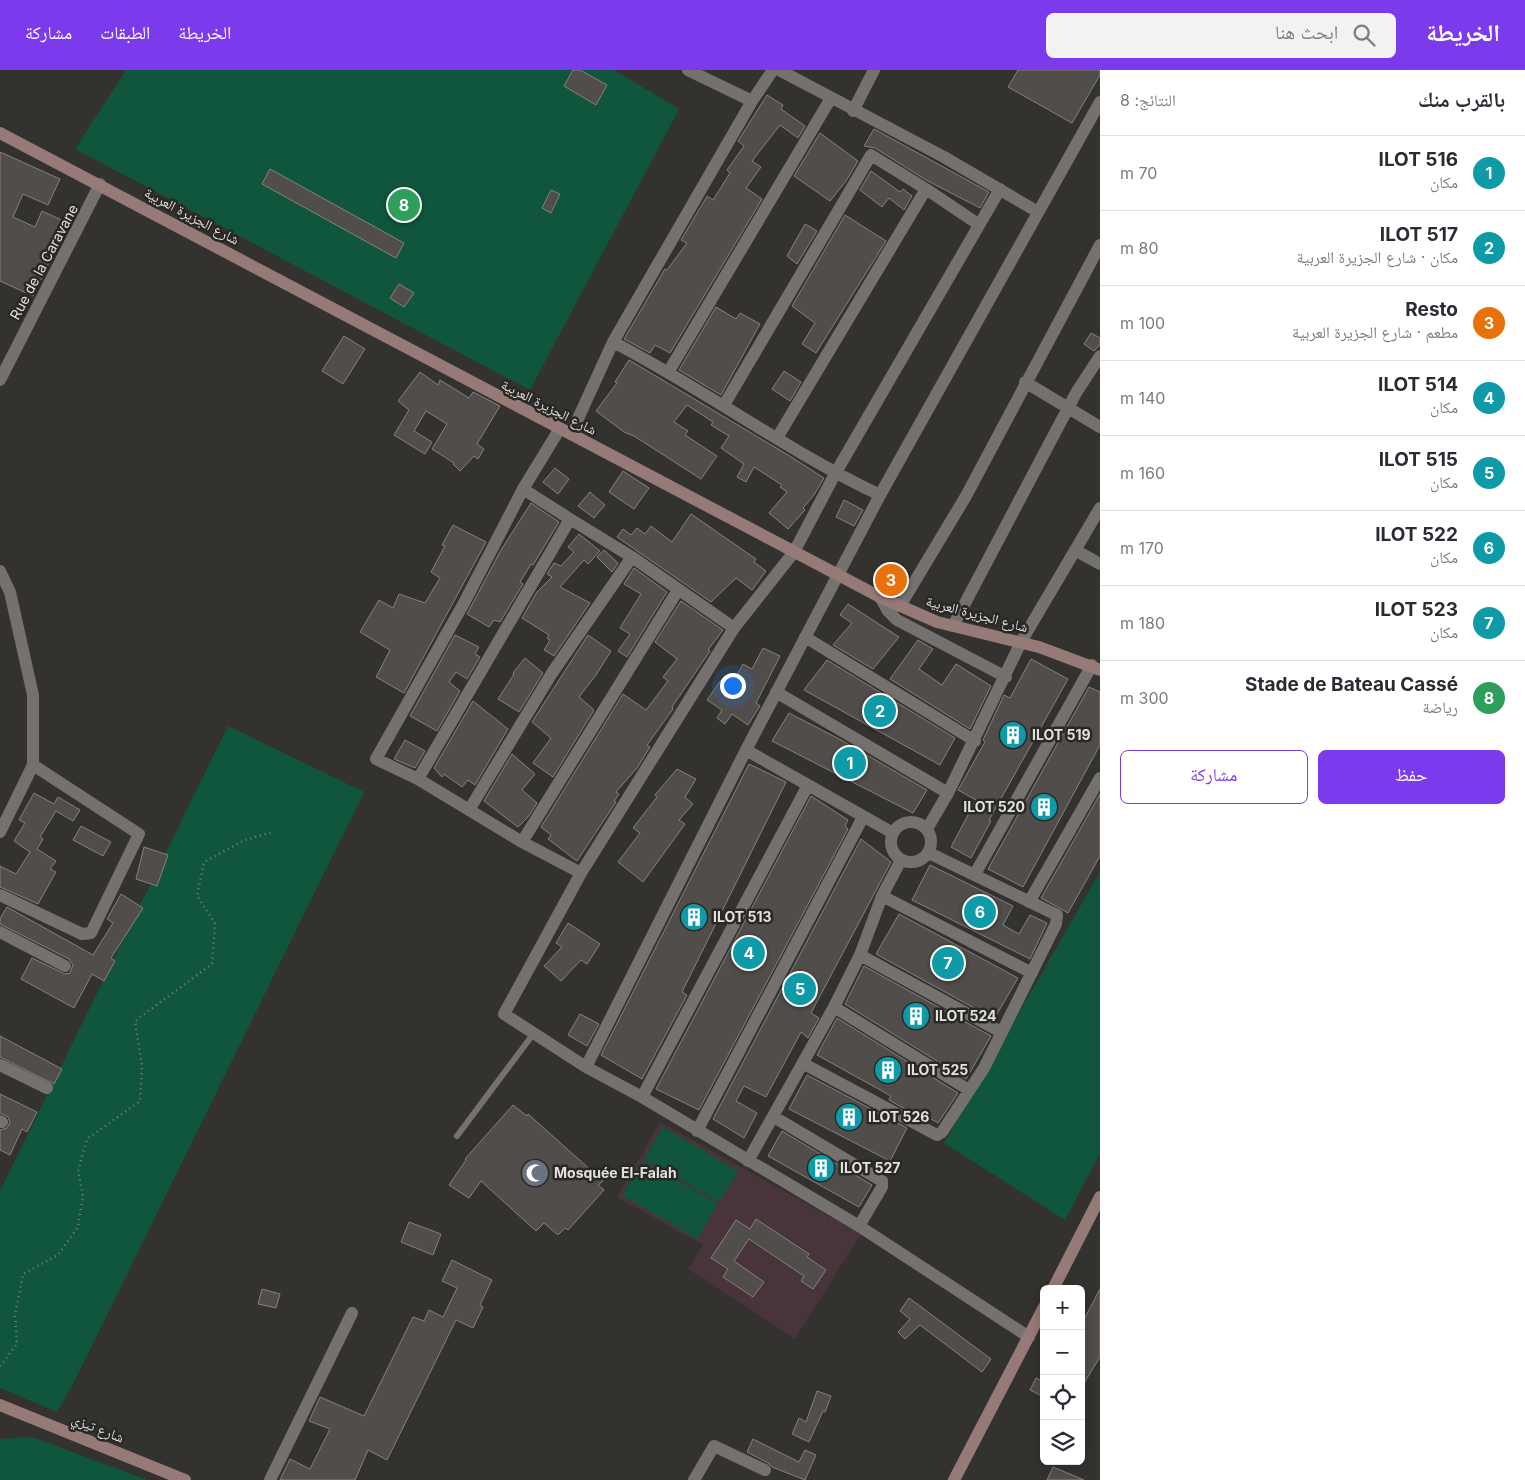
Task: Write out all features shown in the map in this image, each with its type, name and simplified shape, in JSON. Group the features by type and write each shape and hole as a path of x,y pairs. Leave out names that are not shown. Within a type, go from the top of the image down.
{"street":[{"path":"688,70 752,101"},
{"path":"581,873 522,842 418,779 376,759 464,603 523,489 565,432 613,342 752,101 773,70"},
{"path":"779,70 944,158 1038,212"},
{"path":"853,111 874,70"},
{"path":"669,371 831,98"},
{"path":"586,1067 746,750 880,495 1100,102"},
{"name":"شارع الجزيرة العربية","path":"0,133 100,184 565,432 880,597 953,626 1058,652 1096,668"},
{"path":"724,405 871,154 978,224"},
{"name":"Rue de la Caravane","path":"0,380 100,184"},
{"path":"777,438 926,189"},
{"path":"1000,190 978,224 835,474 794,552 734,628 581,873 504,1014 586,1067 642,1097 859,1226 1029,1337"},
{"path":"900,606 966,496 1100,245"},
{"path":"613,342 669,371 835,474 880,495"},
{"path":"953,626 1100,356"},
{"path":"1026,382 1100,427"},
{"path":"523,489 632,557 734,628"},
{"path":"927,828 975,741 1021,642 1100,508"},
{"path":"418,779 570,519"},
{"path":"1075,550 1100,564"},
{"path":"469,810 552,673 632,557"},
{"path":"0,571 10,592 33,695 33,765 0,832"},
{"path":"522,842 678,590"},
{"path":"880,597 888,611 897,620 1006,677"},
{"path":"805,637 975,741"},
{"path":"975,874 1096,668"},
{"path":"776,692 948,793"},
{"path":"746,750 893,833"},
{"path":"0,895 82,934 91,933 139,834 33,765"},
{"path":"1029,902 1100,778"},
{"path":"642,1097 808,785"},
{"path":"697,1131 863,817"},
{"path":"909,822 922,824 927,828 932,840 929,853 920,861 907,862 901,860 893,851 891,845 893,833 897,828 909,822"},
{"path":"804,1064 932,1135 942,1132 984,1068 1056,924 1057,915 929,853"},
{"path":"748,1161 804,1064 834,1007 860,955 882,896 901,860"},
{"path":"882,896 1032,973"},
{"path":"0,932 65,966"},
{"path":"860,955 1001,1032"},
{"path":"834,1007 969,1090"},
{"path":"0,1064 47,1088"},
{"path":"774,1117 882,1181 882,1187 859,1226"},
{"path":"1055,1285 1100,1197"},
{"path":"270,1480 352,1313"},
{"path":"954,1480 1040,1315"},
{"name":"شارع تيزي","path":"0,1405 185,1480"},
{"path":"694,1480 714,1446 765,1470"}],"lane":[{"path":"457,1136 534,1033"}],"path":[{"path":"0,1366 17,1344 15,1316 23,1274 58,1255 78,1227 83,1196 78,1171 87,1139 140,1101 142,1066 135,1021 212,964 215,923 197,896 204,862 245,840 273,832"}],"shaded area":[{"path":"660,1122 861,1234 795,1339 688,1269 703,1245 617,1197"}],"green space":[{"path":"126,70 614,70 679,109 530,390 75,149"},
{"path":"228,726 364,792 76,1378 57,1412 0,1388 0,1191"},
{"path":"1100,872 1100,1153 1065,1220 944,1143"},
{"path":"663,1127 738,1171 719,1202 644,1158"},
{"path":"643,1160 718,1204 697,1239 622,1195"},
{"path":"32,1437 147,1480 0,1480 0,1439"}],"building":[{"path":"573,70 580,70 607,85 596,105 564,86"},
{"path":"1018,70 1100,70 1100,75 1072,123 1008,87"},
{"path":"767,95 783,105 781,109 805,126 798,138 780,125 752,161 761,167 746,188 762,199 670,353 655,345 650,353 624,339 665,269 667,270 687,243 681,240 707,196 713,200 730,173 727,170 744,146 738,141"},
{"path":"874,129 989,192 980,208 926,180 875,148 864,146"},
{"path":"820,133 858,161 846,181 830,201 794,176"},
{"path":"0,152 60,179 48,205 23,194 13,217 35,227 42,211 68,223 33,296 0,281"},
{"path":"270,169 404,243 396,258 262,184"},
{"path":"871,171 900,192 903,189 912,196 904,210 889,198 882,207 860,190"},
{"path":"551,190 560,194 551,213 542,208"},
{"path":"845,215 886,241 816,353 802,344 815,323 792,306"},
{"path":"805,224 817,231 797,264 787,256"},
{"path":"399,284 414,293 404,307 390,298"},
{"path":"716,307 736,319 740,313 760,324 721,395 679,370"},
{"path":"1091,333 1100,338 1100,345 1094,351 1084,344"},
{"path":"344,336 365,349 343,384 322,371"},
{"path":"629,360 824,478 814,495 803,508 805,510 788,529 769,513 787,492 780,487 782,485 754,467 746,482 737,477 744,464 721,448 729,436 711,425 713,422 687,405 674,422 688,431 685,435 717,456 701,479 634,436 624,432 596,411 617,383 615,382"},
{"path":"784,371 801,382 790,401 772,389"},
{"path":"420,372 438,385 440,380 469,398 473,392 500,406 477,444 484,449 478,459 474,456 460,471 454,463 432,449 447,424 426,411 414,431 432,442 425,454 394,435 409,410 398,401"},
{"path":"555,468 569,479 558,494 543,482"},
{"path":"623,471 649,488 634,509 609,492"},
{"path":"590,492 605,505 594,518 578,506"},
{"path":"844,500 863,510 854,526 836,517"},
{"path":"531,503 559,522 533,565 531,564 520,582 523,584 500,622 494,620 489,627 467,614 501,550"},
{"path":"691,514 756,559 754,562 766,571 752,590 736,578 711,602 617,537 623,529 631,535 637,528 645,534 651,526 672,542"},
{"path":"453,525 486,542 404,693 376,677 390,650 360,632 379,600 393,608 399,594 425,603 440,578 431,572 445,546 442,545"},
{"path":"579,534 600,551 588,564 584,560 560,587 590,603 554,656 544,650 550,640 547,638 549,635 522,618 537,592 552,577 547,574 554,563 561,566 574,552 568,547"},
{"path":"604,550 618,563 612,572 597,557"},
{"path":"634,568 667,592 627,657 618,651 630,634 620,628 641,594 624,584"},
{"path":"681,601 723,630 708,650 710,651 672,707 673,709 647,745 650,747 637,768 616,792 619,794 614,801 616,802 577,861 548,839 551,835 541,827 623,694 646,710 668,681 663,677 677,659 655,642"},
{"path":"848,604 899,637 873,669 833,645 852,623 840,615"},
{"path":"455,635 479,647 475,654 480,657 467,679 456,672 449,682 460,691 437,731 410,716"},
{"path":"588,635 611,651 579,697 594,710 553,777 533,763 551,738 532,722"},
{"path":"918,640 933,649 919,669 942,685 956,664 991,686 970,729 890,679"},
{"path":"763,648 780,656 756,703 760,706 748,725 732,714 725,724 717,718 722,710 707,700 721,680 731,686 743,664 752,669"},
{"path":"525,658 543,673 519,712 498,699 513,673"},
{"name":"ILOT 519","path":"1031,659 1068,679 989,820 991,821 971,858 951,847 976,800 958,790 985,742 983,740 1004,695 1010,698"},
{"path":"827,660 955,738 940,765 804,690"},
{"name":"ILOT 520","path":"1089,687 1100,692 1100,745 1023,887 988,869"},
{"path":"473,701 508,729 475,785 468,780 462,787 444,774 442,777 434,768"},
{"path":"789,713 841,740 927,790 913,813 772,741"},
{"path":"405,740 425,751 415,768 394,759"},
{"path":"512,754 535,774 522,790 537,803 528,817 518,827 484,801"},
{"name":"ILOT 513","path":"749,764 786,782 682,992 687,995 642,1079 601,1055"},
{"path":"677,769 696,779 685,797 693,804 679,820 685,824 643,882 618,862 640,833 633,828 657,797 655,795"},
{"path":"34,793 54,804 58,797 80,810 73,821 56,811 40,837 43,839 37,849 56,861 50,869 56,872 38,904 0,887 0,866 16,874 30,852 14,841 25,823 19,820"},
{"path":"1100,794 1100,856 1068,913 1041,898"},
{"path":"811,796 848,820 845,826 848,829 699,1110 656,1089"},
{"path":"81,826 111,842 103,856 73,840"},
{"path":"861,839 891,862 811,1013 819,1018 808,1038 801,1032 766,1097 744,1086 736,1101 757,1113 744,1138 713,1119"},
{"path":"144,847 168,855 157,886 136,879"},
{"path":"930,865 1013,906 1003,925 1019,934 1030,915 1047,923 1030,959 912,900"},
{"path":"121,894 143,908 111,958 115,961 104,981 92,974 74,1008 21,979 32,958 65,974 70,973 73,965 69,959 0,924 0,919 7,907 93,955 113,923 107,919"},
{"path":"899,914 1018,978 994,1019 876,954"},
{"path":"568,923 600,944 587,964 581,960 561,981 544,966 562,947 556,943"},
{"name":"ILOT 524","path":"864,966 991,1036 966,1079 845,1004"},
{"path":"580,1014 599,1024 587,1046 568,1035"},
{"name":"ILOT 525","path":"837,1018 958,1093 938,1123 916,1110 914,1114 889,1100 891,1096 817,1055"},
{"path":"0,1036 62,1069 54,1084 0,1057"},
{"name":"ILOT 526","path":"807,1075 907,1128 890,1161 789,1109"},
{"path":"0,1094 37,1112 27,1132 22,1129 10,1155 0,1150 0,1130 7,1128 10,1122 8,1117 0,1113"},
{"path":"513,1105 527,1116 528,1114 603,1181 598,1185 604,1190 568,1230 565,1228 558,1235 544,1223 536,1231 481,1181 469,1198 449,1185 465,1159"},
{"name":"ILOT 527","path":"782,1131 872,1185 859,1207 768,1156"},
{"path":"756,1219 809,1254 807,1257 826,1270 813,1289 801,1281 804,1276 749,1239 734,1261 764,1282 753,1297 723,1277 728,1269 711,1258 736,1220 750,1229"},
{"path":"409,1222 441,1234 433,1255 401,1242"},
{"path":"452,1260 492,1280 480,1305 483,1307 473,1328 456,1320 387,1460 368,1450 355,1480 280,1480 290,1459 310,1469 330,1429 309,1421 320,1397 364,1416 413,1317 424,1321 429,1310 443,1317 457,1288 442,1281"},
{"path":"262,1289 280,1294 276,1308 258,1304"},
{"path":"1100,1289 1100,1357 1085,1381 1085,1330 1085,1317"},
{"path":"909,1298 991,1359 982,1372 920,1325 905,1339 898,1332 910,1319 900,1311"},
{"path":"1036,1378 1040,1380 1040,1395 1030,1390"},
{"path":"817,1391 831,1396 809,1442 792,1434 799,1418 806,1422"},
{"path":"753,1439 799,1462 805,1450 816,1455 805,1480 772,1467 747,1452"},
{"path":"1053,1467 1084,1480 1047,1480"}],"place":[{"name":"Stade de Bateau Cassé","path":"404,205"},
{"name":"Resto","path":"891,580"},
{"name":"ILOT 517","path":"880,711"},
{"name":"ILOT 519","path":"1013,735"},
{"name":"ILOT 516","path":"850,763"},
{"name":"ILOT 520","path":"1044,807"},
{"name":"ILOT 522","path":"980,912"},
{"name":"ILOT 513","path":"694,917"},
{"name":"ILOT 514","path":"749,953"},
{"name":"ILOT 523","path":"948,963"},
{"name":"ILOT 515","path":"800,989"},
{"name":"ILOT 524","path":"916,1016"},
{"name":"ILOT 525","path":"888,1070"},
{"name":"ILOT 526","path":"849,1117"},
{"name":"ILOT 527","path":"821,1168"},
{"name":"Mosquée El-Falah","path":"535,1173"}]}
